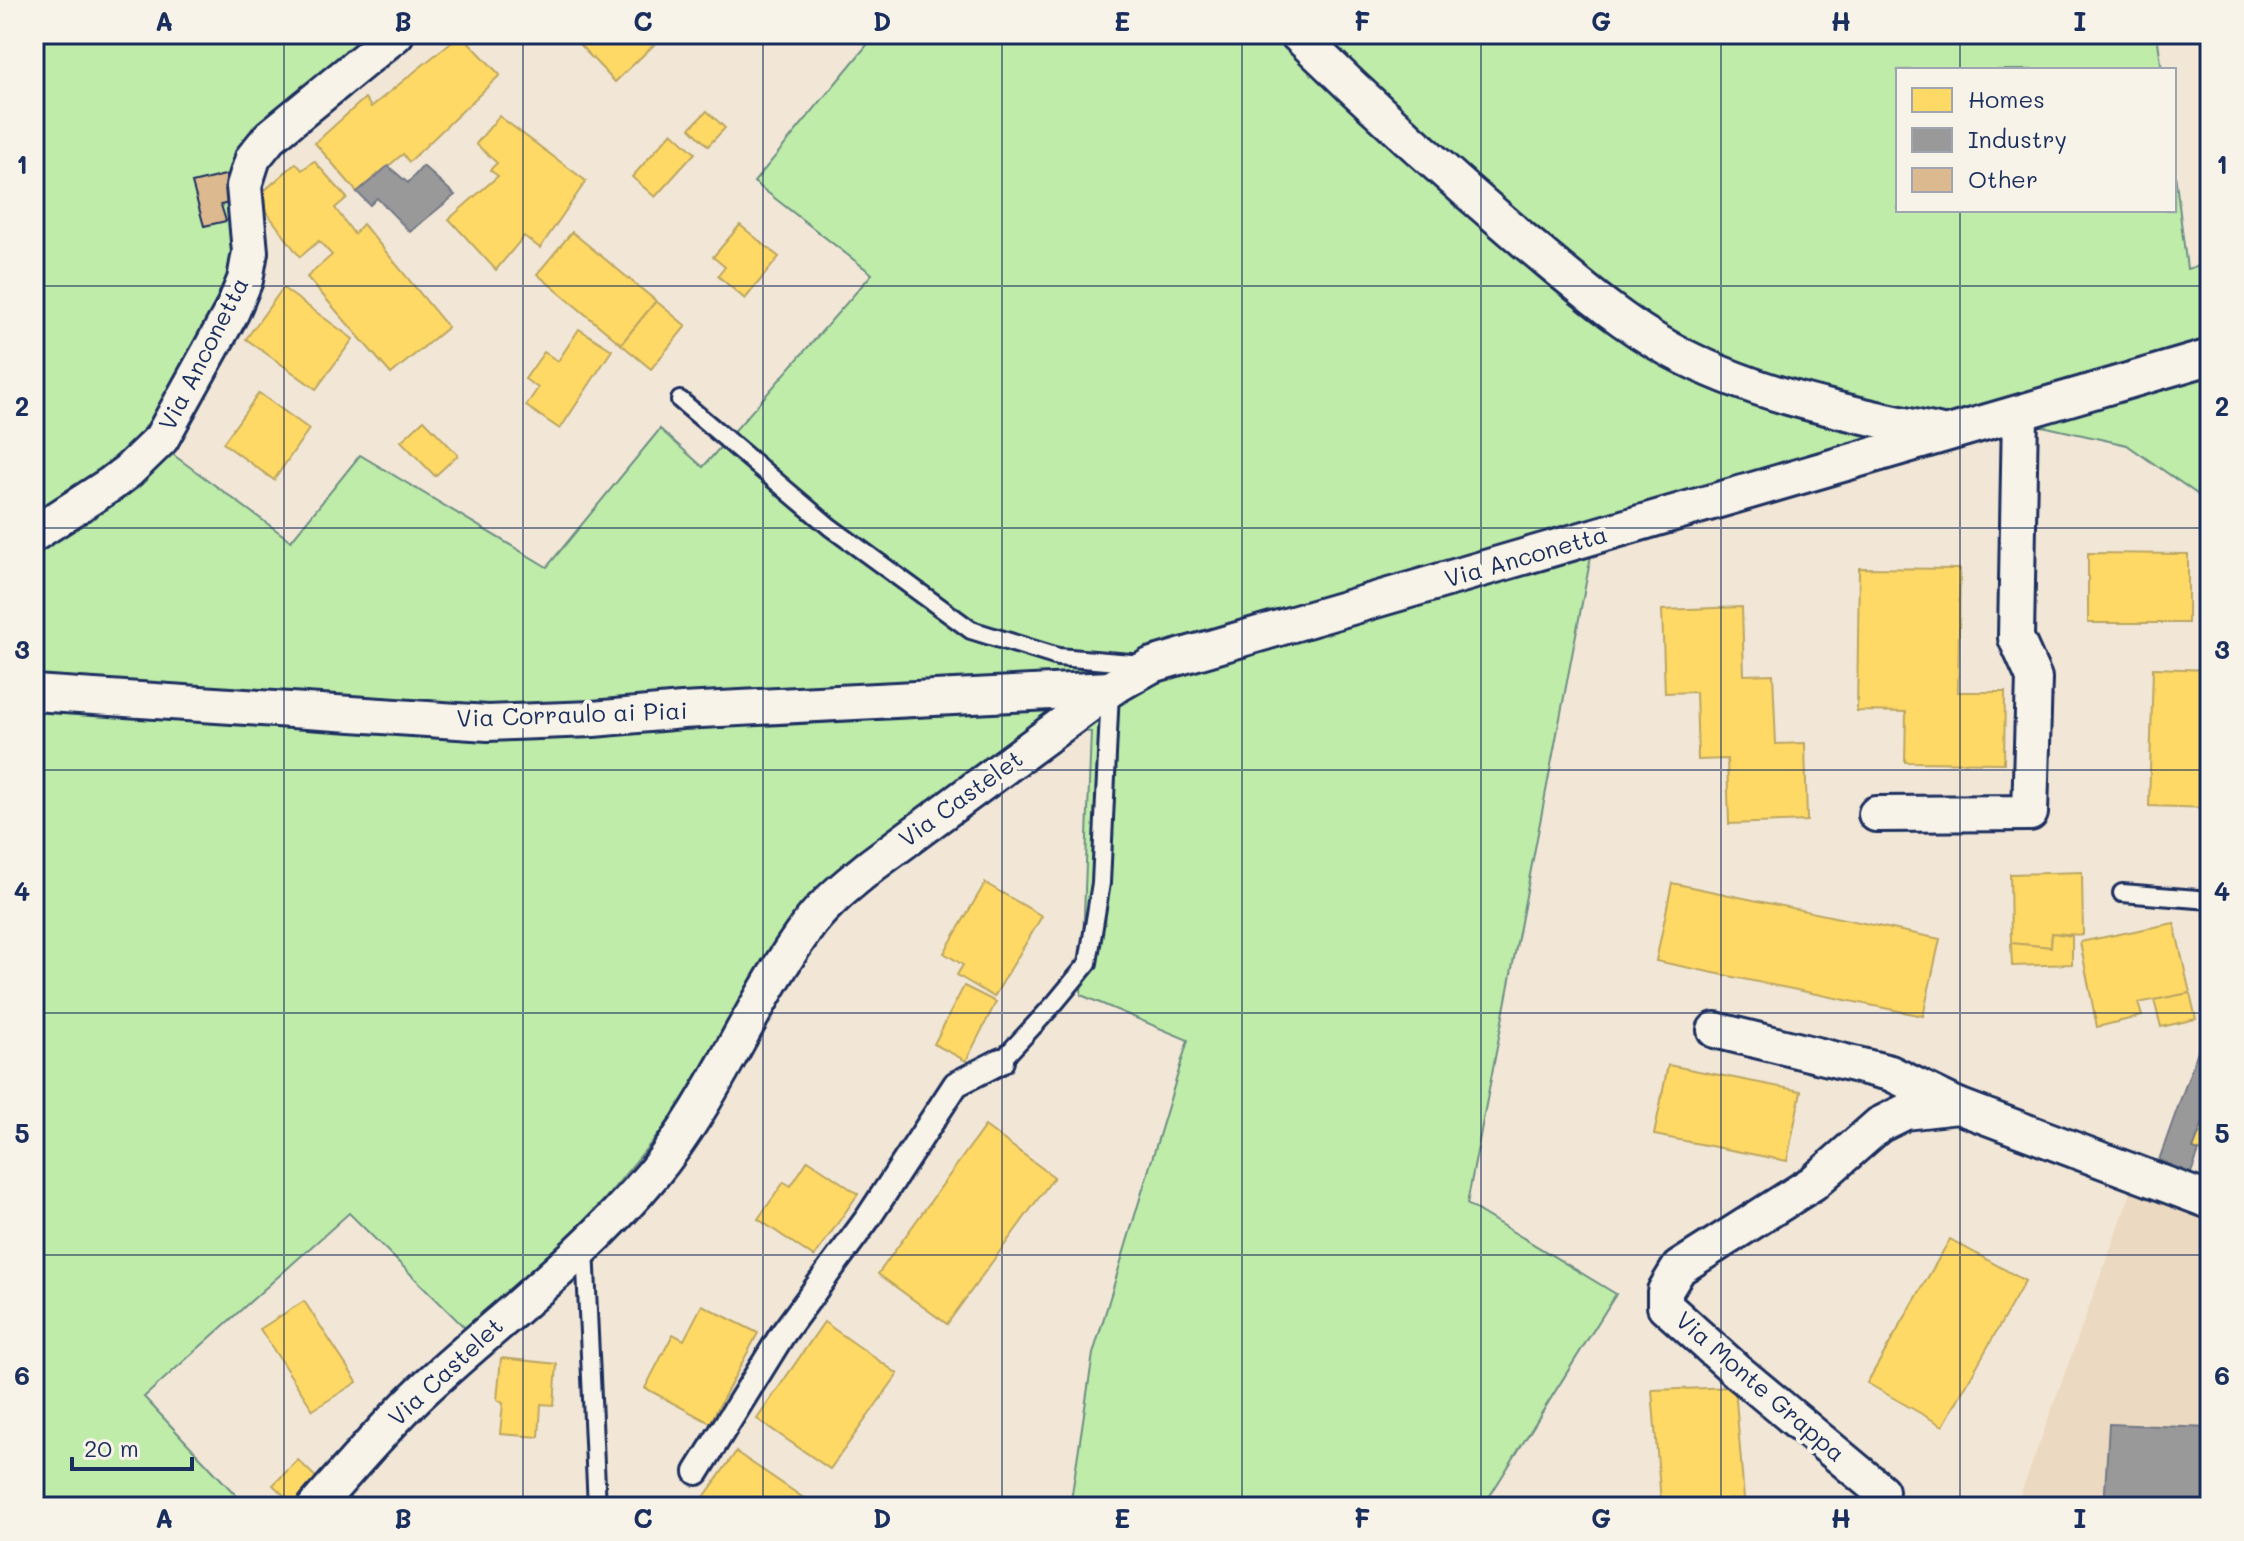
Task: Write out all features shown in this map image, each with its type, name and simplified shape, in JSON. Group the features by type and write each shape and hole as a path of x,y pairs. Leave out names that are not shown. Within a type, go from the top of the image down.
{"street":[{"name":"Via Anconetta","path":"34,534 111,484 161,439 232,311 245,280 250,252 244,186 253,158 270,137 396,34"},
{"name":"Via Anconetta","path":"1297,34 1466,191 1599,304 1671,350 1768,391 1816,406 1947,434"},
{"name":"Via Anconetta","path":"1110,689 1152,665 2210,357"},
{"path":"1876,814 2030,813 2034,678 2016,638 2020,413"},
{"name":"Via Corraulo ai Piai","path":"34,693 488,723 1110,689"},
{"name":"Via Castelet","path":"315,1507 421,1392 585,1245 653,1174 685,1132 712,1089 762,995 813,921 872,865 1110,689"},
{"name":"Via Monte Grappa","path":"1715,1030 1890,1073 1958,1106 2210,1201"},
{"path":"697,1472 782,1335 868,1218 956,1084 1001,1061"},
{"name":"Via Monte Grappa","path":"1881,1491 1737,1371 1665,1306 1665,1291 1679,1268 1813,1183 1879,1125 1905,1112 1958,1106"}],"lane":[{"path":"680,400 830,527 971,630 1058,657 1152,665"},
{"path":"1001,1061 1088,963 1101,883 1110,689"},
{"path":"2122,893 2210,900"},
{"path":"585,1245 597,1507"}],"shaded area":[{"path":"2134,1184 2210,1201 2210,1507 2016,1507"}],"green space":[{"path":"34,34 384,34 274,151 168,451 291,541 360,455 547,567 660,429 703,467 872,274 754,182 876,34 2157,34 2162,68 1896,68 1896,212 2176,212 2176,182 2187,269 2210,262 2210,503 2127,445 2029,423 1591,556 1467,1204 1616,1294 1483,1507 1070,1507 1093,1354 1188,1040 1081,995 1091,732 1038,726 911,827 582,1227 466,1329 349,1213 144,1397 247,1507 34,1507"}],"building: Homes":[{"path":"461,34 500,75 409,162 403,154 357,192 315,143 365,98 371,107"},
{"path":"586,34 651,34 658,41 615,82 577,42"},
{"path":"707,111 725,128 708,146 690,128"},
{"path":"499,116 586,181 540,248 524,236 496,270 449,219 498,176 490,170 497,163 476,144"},
{"path":"672,132 695,153 655,197 632,177"},
{"path":"314,161 347,198 335,208 354,234 363,224 448,327 391,374 307,277 332,255 319,241 300,257 256,198 296,163 302,170"},
{"path":"740,225 779,257 745,299 718,276 725,267 713,257"},
{"path":"572,232 656,301 621,344 537,274"},
{"path":"283,288 353,339 316,389 246,339"},
{"path":"656,301 686,326 651,369 621,344"},
{"path":"579,329 612,350 560,429 526,406 538,388 525,379 544,352 558,361"},
{"path":"259,393 309,429 274,480 223,443"},
{"path":"424,420 458,455 435,476 401,441"},
{"path":"2088,553 2188,554 2188,623 2088,623"},
{"path":"1859,568 1960,569 1958,692 2005,692 2004,763 1905,762 1906,712 1857,711"},
{"path":"1742,607 1744,675 1773,674 1776,744 1805,743 1807,821 1729,824 1727,759 1698,760 1696,692 1665,693 1662,610"},
{"path":"2153,668 2210,670 2210,808 2149,806"},
{"path":"2082,872 2083,935 2052,933 2051,947 2011,943 2010,874"},
{"path":"985,883 1042,916 994,997 957,975 963,965 944,953"},
{"path":"1672,883 1940,939 1923,1016 1656,961"},
{"path":"2174,923 2190,993 2138,1003 2142,1016 2097,1027 2080,942"},
{"path":"2052,933 2072,936 2072,964 2012,966 2011,943 2051,947"},
{"path":"964,986 996,1002 966,1061 934,1044"},
{"path":"2190,993 2196,1019 2161,1027 2154,1000"},
{"path":"1668,1065 1801,1091 1787,1161 1654,1135"},
{"path":"2210,1104 2210,1155 2193,1149"},
{"path":"985,1126 1054,1177 947,1324 878,1274"},
{"path":"808,1160 858,1194 814,1257 758,1219 784,1182 791,1186"},
{"path":"1950,1239 2025,1281 1943,1426 1867,1383"},
{"path":"304,1301 357,1382 313,1410 260,1329"},
{"path":"702,1305 758,1333 710,1423 645,1388 673,1334 684,1340"},
{"path":"824,1322 898,1374 830,1469 757,1419"},
{"path":"501,1358 557,1364 554,1405 541,1404 539,1437 500,1434 503,1403 497,1400"},
{"path":"1735,1387 1744,1499 1661,1503 1652,1390"},
{"path":"736,1452 805,1499 799,1507 697,1507"},
{"path":"298,1460 326,1487 305,1507 296,1507 273,1485"}],"building: Industry":[{"path":"388,166 408,183 423,166 455,195 410,232 377,198 370,205 357,192"},
{"path":"2210,1017 2210,1104 2193,1149 2199,1151 2191,1173 2159,1160"},
{"path":"2109,1424 2210,1428 2210,1507 2104,1507"}],"building: Other":[{"path":"229,174 236,201 221,205 226,221 204,226 192,183"}]}
